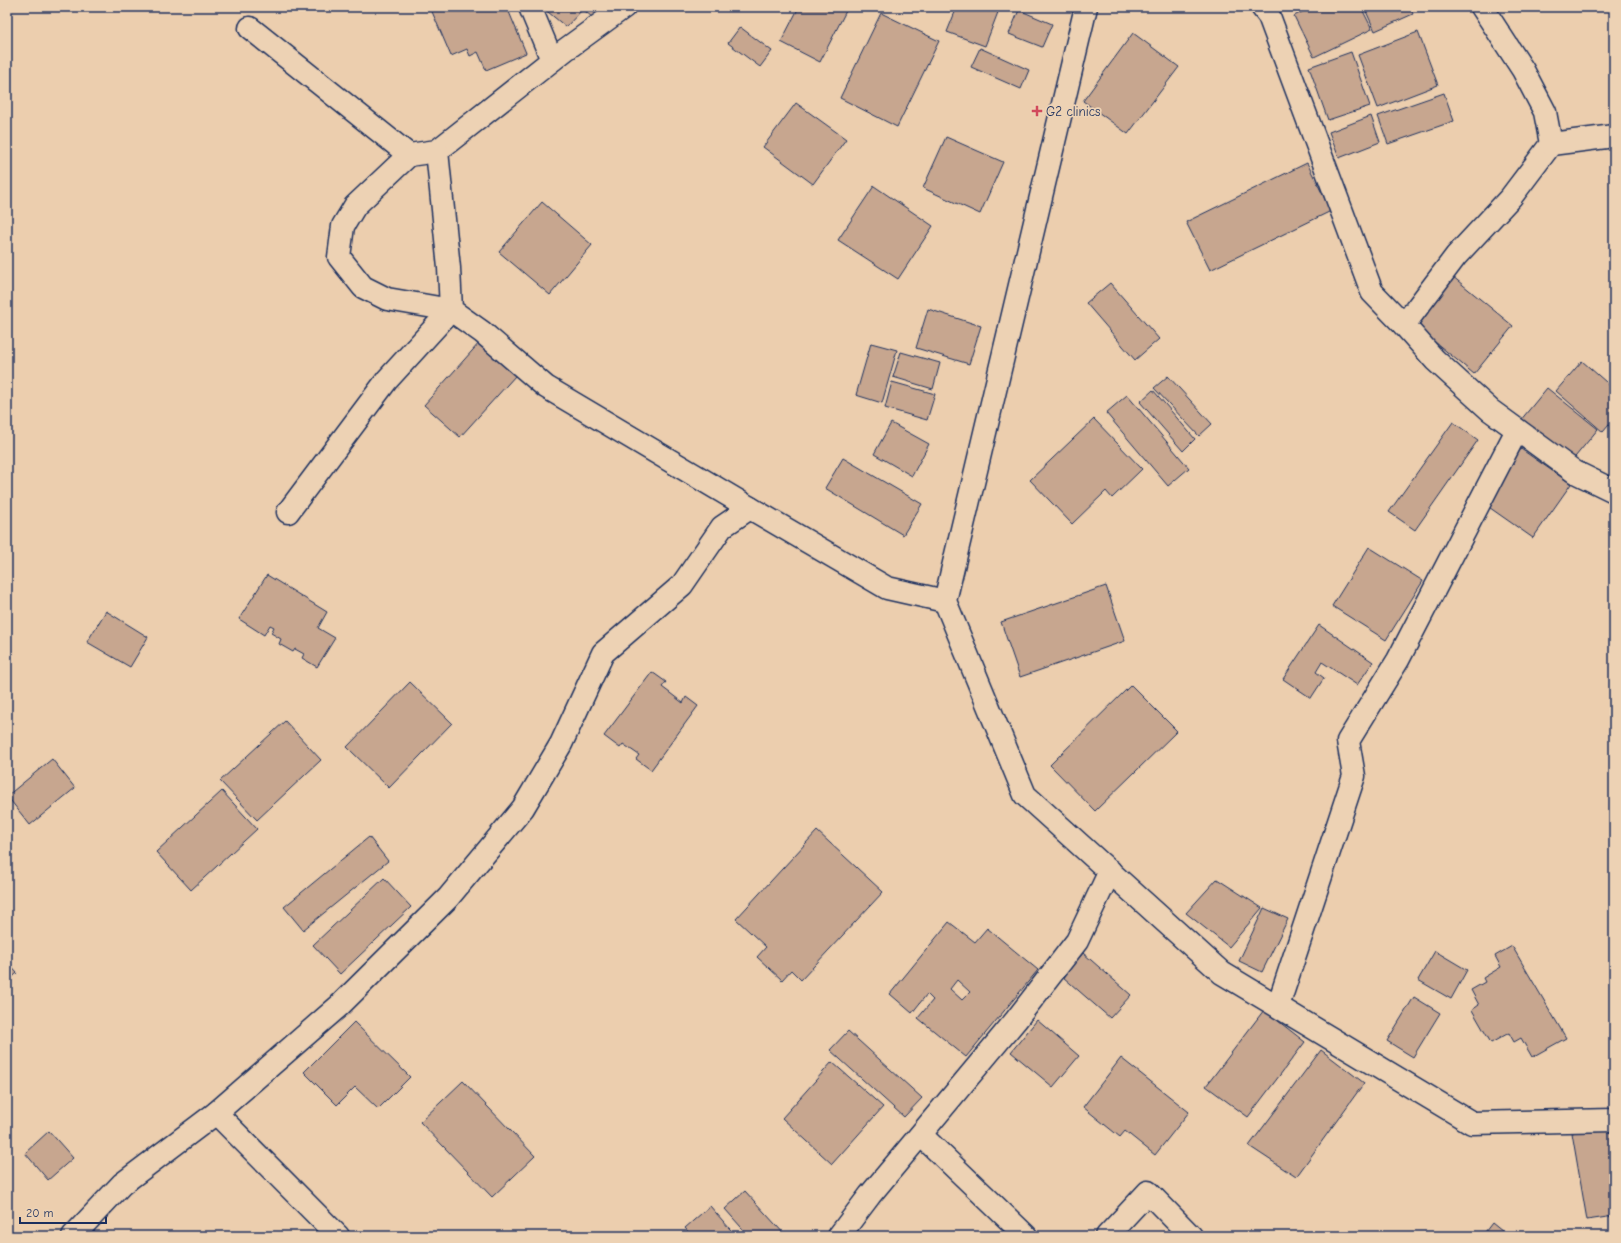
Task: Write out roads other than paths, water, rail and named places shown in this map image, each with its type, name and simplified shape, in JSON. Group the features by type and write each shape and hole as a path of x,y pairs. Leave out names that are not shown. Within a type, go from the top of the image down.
{"street":[{"path":"530,7 552,60"},
{"path":"624,7 552,60 437,151 409,155 355,206 343,226 339,257 363,287 387,300 451,310 482,332 546,387 887,588 945,601"},
{"path":"1086,7 945,601 1025,795 1222,973 1472,1123 1614,1120"},
{"path":"1262,7 1269,16 1372,292 1404,325 1434,360 1490,410 1575,472 1614,491"},
{"path":"1482,7 1523,70 1545,112 1551,144"},
{"path":"250,28 409,155"},
{"path":"1404,325 1456,256 1510,197 1551,144 1614,136"},
{"path":"288,512 387,380 451,310 449,268 437,151"},
{"path":"1278,1006 1354,776 1348,741 1398,660 1517,430"},
{"path":"72,1236 122,1184 216,1113 339,1006 448,898 523,808 561,744 603,653 682,585 722,528 750,508"},
{"path":"839,1236 870,1195 1016,1020 1077,941 1110,871"},
{"path":"216,1113 338,1236"},
{"path":"921,1135 1026,1236"},
{"path":"1107,1236 1148,1192 1191,1236"}],"place":[{"name":"G2 clinics","path":"1037,111"}]}
